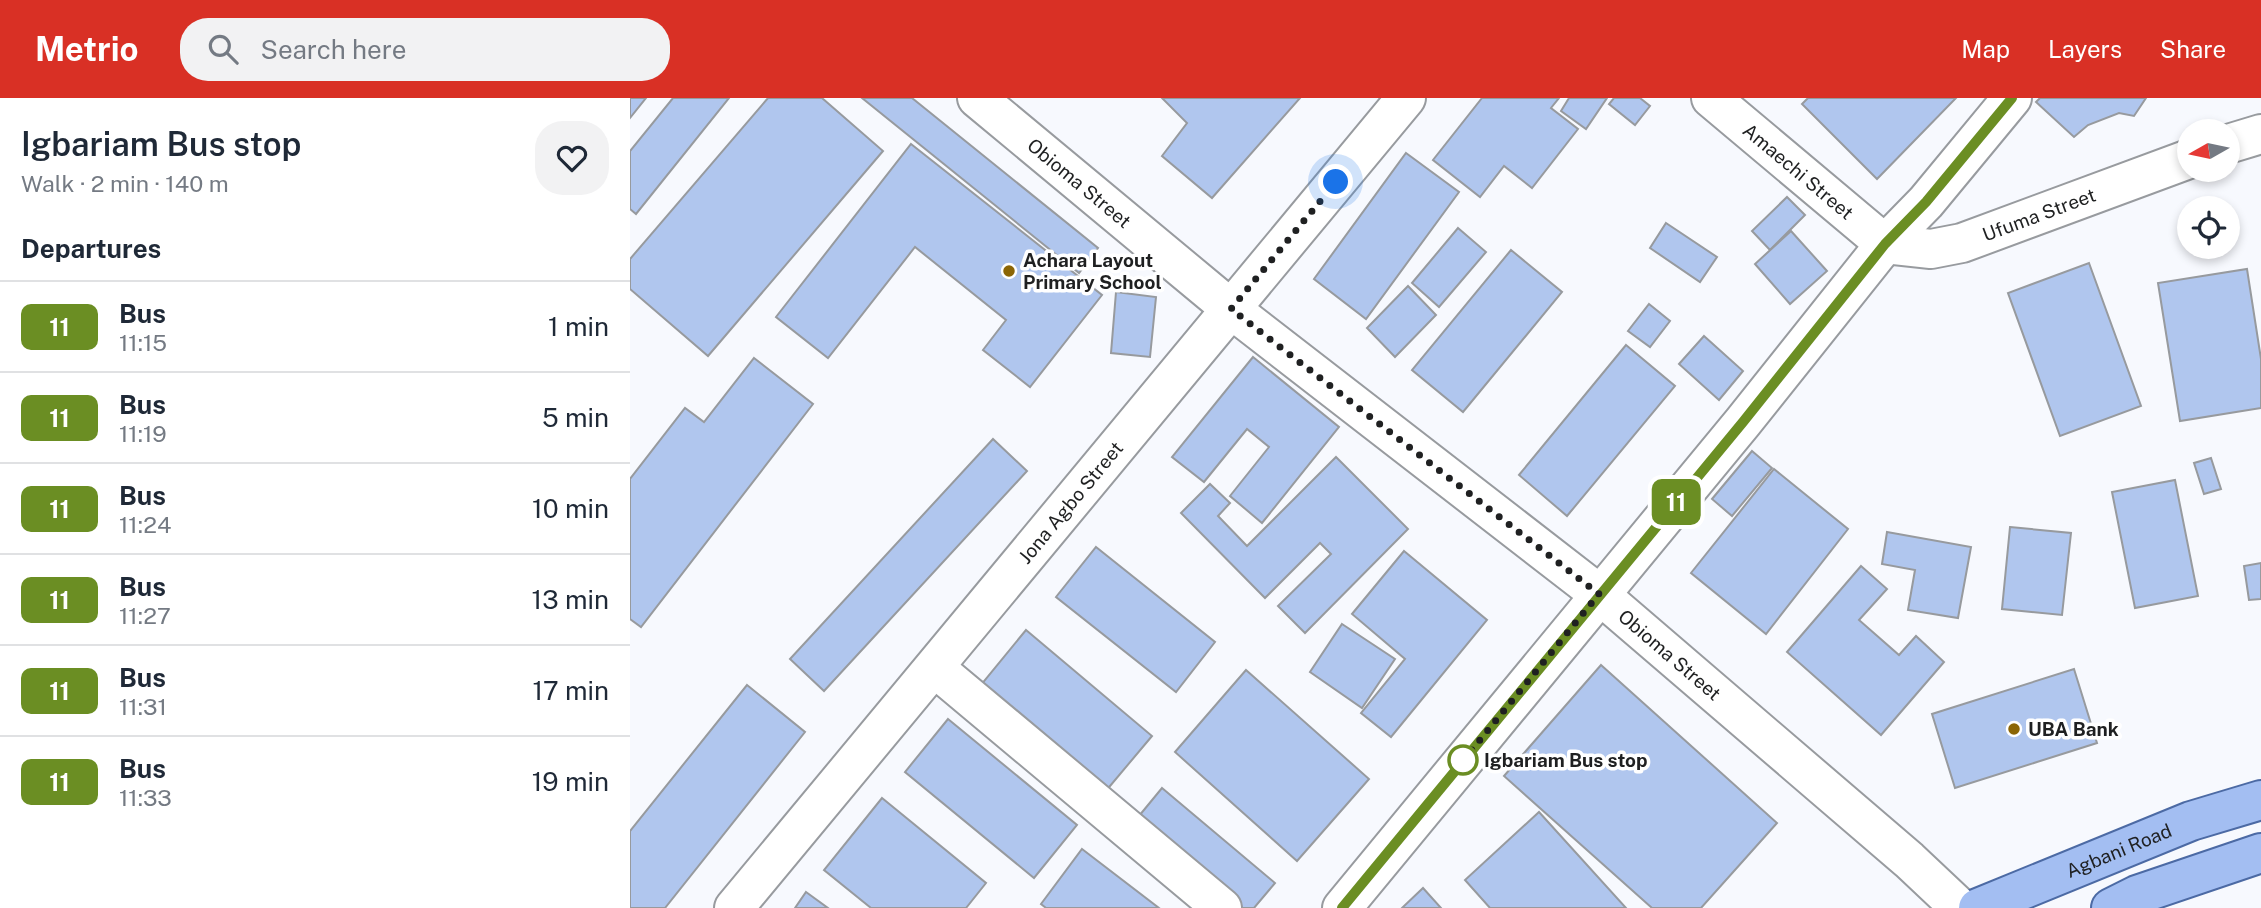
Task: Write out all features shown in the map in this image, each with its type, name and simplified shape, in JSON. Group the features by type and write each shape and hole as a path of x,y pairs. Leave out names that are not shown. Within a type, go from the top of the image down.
{"main road":[{"name":"Agbani Road","path":"1978,908 2166,831 2261,800"},
{"path":"2111,908 2137,895 2261,853"}],"street":[{"name":"Obioma Street","path":"977,98 1231,309 1599,594 1909,860 1960,908"},
{"name":"Jona Agbo Street","path":"734,908 1406,98"},
{"name":"Amaechi Street","path":"1711,98 1885,244"},
{"path":"1342,908 1743,422 1885,244 1926,202 2012,98"},
{"path":"2240,140 2261,134"},
{"name":"Ufuma Street","path":"1885,244 1931,249 1962,243 2177,163"},
{"path":"935,668 1222,908"}],"building":[{"path":"630,98 646,98 630,118"},
{"path":"673,98 729,98 636,214 630,209 630,151"},
{"path":"768,98 822,98 883,151 708,356 630,289 630,259"},
{"path":"862,98 912,98 1098,248 1079,273"},
{"path":"1162,98 1300,98 1212,198 1162,156 1187,123"},
{"path":"1482,98 1559,98 1551,108 1578,129 1532,188 1504,166 1480,197 1433,160"},
{"path":"1569,98 1607,98 1586,129 1561,111"},
{"path":"1614,98 1640,98 1650,106 1635,125 1609,104"},
{"path":"1808,98 1956,98 1877,179 1802,104"},
{"path":"2040,98 2146,98 2134,116 2119,113 2088,125 2074,137 2036,102"},
{"name":"Achara Layout Primary School","path":"911,144 1102,295 1030,387 983,350 1006,320 915,247 828,358 776,317"},
{"path":"1406,153 1459,192 1366,319 1314,279"},
{"path":"1787,197 1805,215 1770,250 1752,231"},
{"path":"1666,223 1717,257 1700,282 1650,248"},
{"path":"1458,228 1486,252 1439,307 1412,283"},
{"path":"1791,231 1827,271 1790,304 1755,264"},
{"path":"1511,250 1562,292 1463,412 1412,370"},
{"path":"2089,263 2141,406 2060,436 2008,293"},
{"path":"2247,269 2261,359 2261,408 2180,421 2158,283"},
{"path":"1408,286 1436,315 1395,357 1367,328"},
{"path":"1116,292 1156,297 1150,357 1111,353"},
{"path":"1649,304 1670,321 1650,347 1628,331"},
{"path":"1704,336 1743,371 1719,400 1679,364"},
{"path":"1626,345 1675,386 1567,516 1519,475"},
{"path":"1253,357 1339,427 1262,523 1230,496 1269,447 1247,429 1204,482 1172,457"},
{"path":"754,358 813,404 641,627 630,619 630,479 685,408 704,422"},
{"path":"993,439 1027,471 824,691 790,659"},
{"path":"1752,451 1772,468 1732,516 1712,499"},
{"path":"1336,457 1408,529 1305,633 1278,606 1331,554 1320,543 1265,598 1181,513 1210,484 1230,503 1218,516 1247,546"},
{"path":"2211,458 2221,489 2204,494 2194,463"},
{"path":"1774,469 1848,529 1766,634 1691,573"},
{"path":"2175,480 2198,596 2135,608 2112,492"},
{"path":"2010,527 2071,533 2062,615 2002,609"},
{"path":"1887,532 1971,547 1958,618 1908,610 1915,570 1882,564"},
{"path":"1096,547 1215,642 1176,692 1056,597"},
{"path":"1404,551 1487,620 1391,737 1361,713 1405,659 1352,614"},
{"path":"2261,563 2261,599 2249,600 2244,566"},
{"path":"1861,566 1887,589 1859,620 1899,655 1916,636 1944,662 1881,735 1787,652"},
{"path":"1342,624 1395,659 1362,708 1310,672"},
{"path":"1026,630 1152,736 1105,792 980,686"},
{"path":"1601,665 1777,823 1701,908 1652,908 1504,776"},
{"name":"UBA Bank","path":"2074,669 2097,743 1955,788 1932,714"},
{"path":"1246,670 1369,779 1297,861 1175,752"},
{"path":"747,685 805,732 665,908 630,908 630,831"},
{"path":"948,719 1077,825 1034,878 905,772"},
{"path":"1162,788 1275,883 1254,908 1213,908 1125,833"},
{"path":"882,798 986,883 966,908 871,908 824,870"},
{"path":"1539,812 1626,908 1490,908 1465,880"},
{"path":"1082,849 1159,908 1046,908 1041,904"},
{"path":"1423,888 1441,908 1402,908"},
{"path":"806,892 828,908 795,908"}],"bus line":[{"name":"11","path":"1342,908 1743,422 1885,244 1926,202 2012,98"}],"place":[{"name":"Achara Layout Primary School","path":"1009,271"},
{"name":"UBA Bank","path":"2014,729"},
{"name":"Igbariam Bus stop","path":"1463,760"}],"route":[{"path":"1336,182 1231,309 1599,594 1462,762 1463,760"}]}
